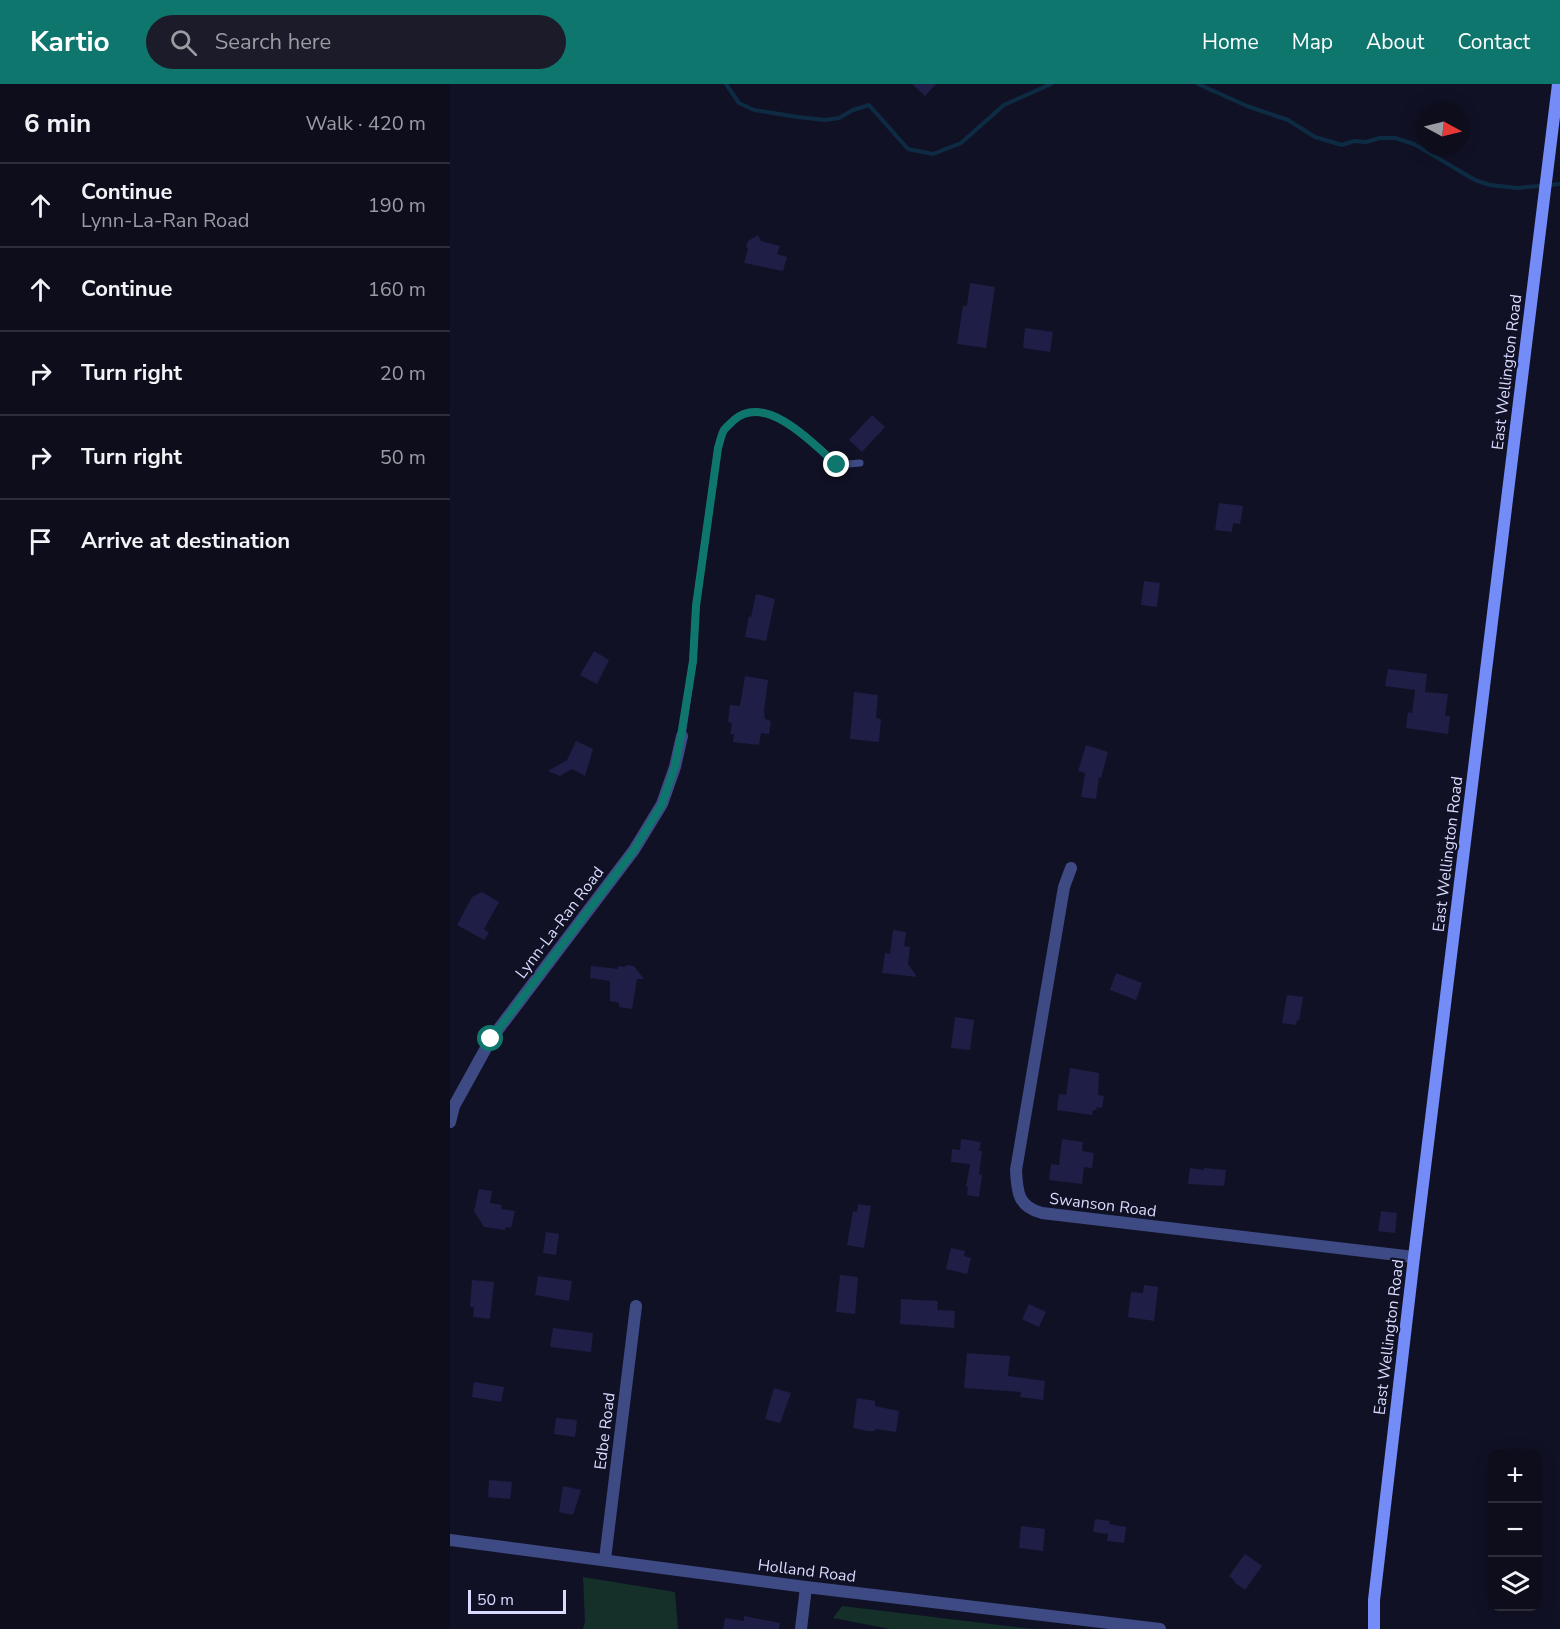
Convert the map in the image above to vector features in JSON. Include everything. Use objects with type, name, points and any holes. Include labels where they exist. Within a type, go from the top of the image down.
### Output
[{"type":"street","name":"East Wellington Road","points":[[1374,1629],[1374,1600],[1414,1257],[1558,84]]},
{"type":"street","name":"Lynn-La-Ran Road","points":[[450,1122],[454,1106],[491,1039],[634,850],[662,804],[675,766],[681,736]]},
{"type":"street","name":"Swanson Road","points":[[1071,868],[1064,887],[1016,1170],[1017,1189],[1021,1200],[1029,1210],[1414,1257]]},
{"type":"street","name":"Edbe Road","points":[[605,1559],[636,1306]]},
{"type":"street","name":"Holland Road","points":[[450,1540],[806,1587],[1160,1629]]},
{"type":"street","points":[[801,1629],[806,1587]]},
{"type":"lane","points":[[681,736],[693,661],[696,606],[716,457],[725,429],[739,416],[753,412],[766,414],[779,418],[794,427],[837,465],[860,464]]},
{"type":"green space","points":[[583,1577],[675,1592],[678,1629],[583,1629],[585,1621]]},
{"type":"green space","points":[[842,1606],[1033,1629],[890,1629],[833,1618]]},
{"type":"building","points":[[912,84],[936,84],[925,96]]},
{"type":"building","points":[[758,235],[761,241],[780,246],[777,254],[787,257],[783,271],[744,263],[748,241]]},
{"type":"building","points":[[970,283],[995,287],[986,348],[957,344],[963,306],[967,306]]},
{"type":"building","points":[[1025,328],[1053,332],[1050,352],[1023,348]]},
{"type":"building","points":[[872,415],[885,427],[862,452],[849,440]]},
{"type":"building","points":[[1219,503],[1243,506],[1240,524],[1233,523],[1232,532],[1215,530]]},
{"type":"building","points":[[1144,581],[1160,583],[1157,607],[1141,605]]},
{"type":"building","points":[[756,594],[775,599],[766,641],[745,637]]},
{"type":"building","points":[[594,651],[609,660],[597,684],[580,675]]},
{"type":"building","points":[[1388,669],[1427,674],[1425,692],[1448,694],[1445,716],[1450,716],[1448,734],[1406,728],[1408,712],[1412,713],[1415,690],[1385,686]]},
{"type":"building","points":[[745,676],[768,680],[764,711],[765,719],[771,721],[769,734],[761,733],[759,745],[733,742],[734,734],[730,734],[732,723],[728,722],[730,705],[740,706]]},
{"type":"building","points":[[854,692],[878,695],[876,718],[881,719],[879,742],[850,739]]},
{"type":"building","points":[[576,741],[593,749],[585,776],[572,769],[560,776],[548,771],[567,760]]},
{"type":"building","points":[[1086,745],[1108,752],[1101,778],[1099,777],[1096,799],[1081,797],[1085,773],[1078,771]]},
{"type":"building","points":[[482,892],[499,902],[484,929],[489,933],[484,940],[457,925],[472,897]]},
{"type":"building","points":[[893,930],[906,932],[904,946],[910,947],[908,964],[917,977],[882,973],[885,953],[890,954]]},
{"type":"building","points":[[591,966],[618,969],[618,966],[634,966],[644,979],[637,979],[632,1009],[619,1007],[619,1003],[610,1001],[610,981],[590,978]]},
{"type":"building","points":[[1116,973],[1142,983],[1136,1000],[1110,990]]},
{"type":"building","points":[[1287,995],[1303,997],[1299,1021],[1297,1020],[1296,1025],[1282,1023]]},
{"type":"building","points":[[955,1017],[974,1020],[970,1050],[951,1048]]},
{"type":"building","points":[[1070,1068],[1099,1073],[1098,1095],[1104,1096],[1102,1108],[1097,1107],[1093,1110],[1092,1115],[1057,1110],[1059,1094],[1066,1095]]},
{"type":"building","points":[[961,1139],[981,1142],[979,1174],[982,1175],[979,1197],[967,1195],[970,1164],[951,1162],[952,1149],[960,1150]]},
{"type":"building","points":[[1062,1139],[1083,1142],[1082,1151],[1094,1153],[1092,1168],[1084,1167],[1082,1184],[1049,1180],[1051,1164],[1059,1165]]},
{"type":"building","points":[[1190,1168],[1226,1170],[1224,1186],[1188,1184]]},
{"type":"building","points":[[479,1189],[492,1191],[490,1203],[502,1205],[501,1209],[515,1211],[511,1228],[506,1227],[505,1230],[484,1227],[474,1211]]},
{"type":"building","points":[[858,1204],[871,1206],[864,1248],[847,1245],[853,1211],[857,1212]]},
{"type":"building","points":[[1381,1211],[1397,1213],[1395,1233],[1378,1231]]},
{"type":"building","points":[[546,1232],[559,1234],[556,1255],[543,1253]]},
{"type":"building","points":[[951,1248],[965,1251],[964,1256],[971,1258],[967,1274],[946,1269]]},
{"type":"building","points":[[840,1275],[858,1277],[855,1314],[836,1312]]},
{"type":"building","points":[[538,1276],[572,1281],[569,1301],[535,1295]]},
{"type":"building","points":[[472,1280],[494,1282],[490,1319],[473,1317],[474,1307],[470,1307]]},
{"type":"building","points":[[1144,1285],[1158,1287],[1154,1321],[1128,1317],[1131,1292],[1143,1293]]},
{"type":"building","points":[[901,1299],[938,1301],[937,1310],[955,1311],[954,1328],[900,1324]]},
{"type":"building","points":[[1029,1304],[1046,1312],[1039,1327],[1022,1319]]},
{"type":"building","points":[[553,1328],[593,1333],[591,1352],[550,1347]]},
{"type":"building","points":[[967,1353],[1010,1356],[1008,1376],[1045,1381],[1043,1400],[1020,1397],[1021,1392],[964,1388]]},
{"type":"building","points":[[474,1382],[504,1387],[501,1402],[472,1397]]},
{"type":"building","points":[[774,1388],[791,1393],[780,1423],[765,1419]]},
{"type":"building","points":[[857,1398],[875,1401],[875,1406],[899,1411],[896,1432],[853,1428]]},
{"type":"building","points":[[556,1418],[577,1420],[575,1437],[554,1434]]},
{"type":"building","points":[[489,1480],[512,1482],[510,1499],[488,1497]]},
{"type":"building","points":[[563,1486],[581,1490],[573,1515],[559,1512]]},
{"type":"building","points":[[1095,1519],[1110,1521],[1109,1524],[1126,1527],[1124,1543],[1107,1541],[1108,1534],[1093,1532]]},
{"type":"building","points":[[1021,1526],[1045,1529],[1043,1551],[1019,1548]]},
{"type":"building","points":[[1245,1554],[1262,1566],[1245,1590],[1229,1576]]},
{"type":"building","points":[[744,1616],[780,1623],[779,1629],[723,1629],[725,1618],[744,1621]]},
{"type":"waterway","points":[[726,84],[739,103],[754,110],[798,117],[825,120],[839,118],[869,105],[908,149],[933,154],[961,143],[1004,105],[1051,84]]},
{"type":"waterway","points":[[1198,84],[1247,106],[1288,120],[1315,137],[1342,145],[1354,141],[1366,142],[1380,138],[1395,138],[1414,144],[1475,180],[1490,185],[1517,188],[1560,184]]},
{"type":"route","points":[[491,1039],[634,850],[662,804],[675,766],[681,736],[693,661],[696,606],[718,448],[725,429],[739,416],[753,412],[779,418],[794,427],[837,465]]}]
